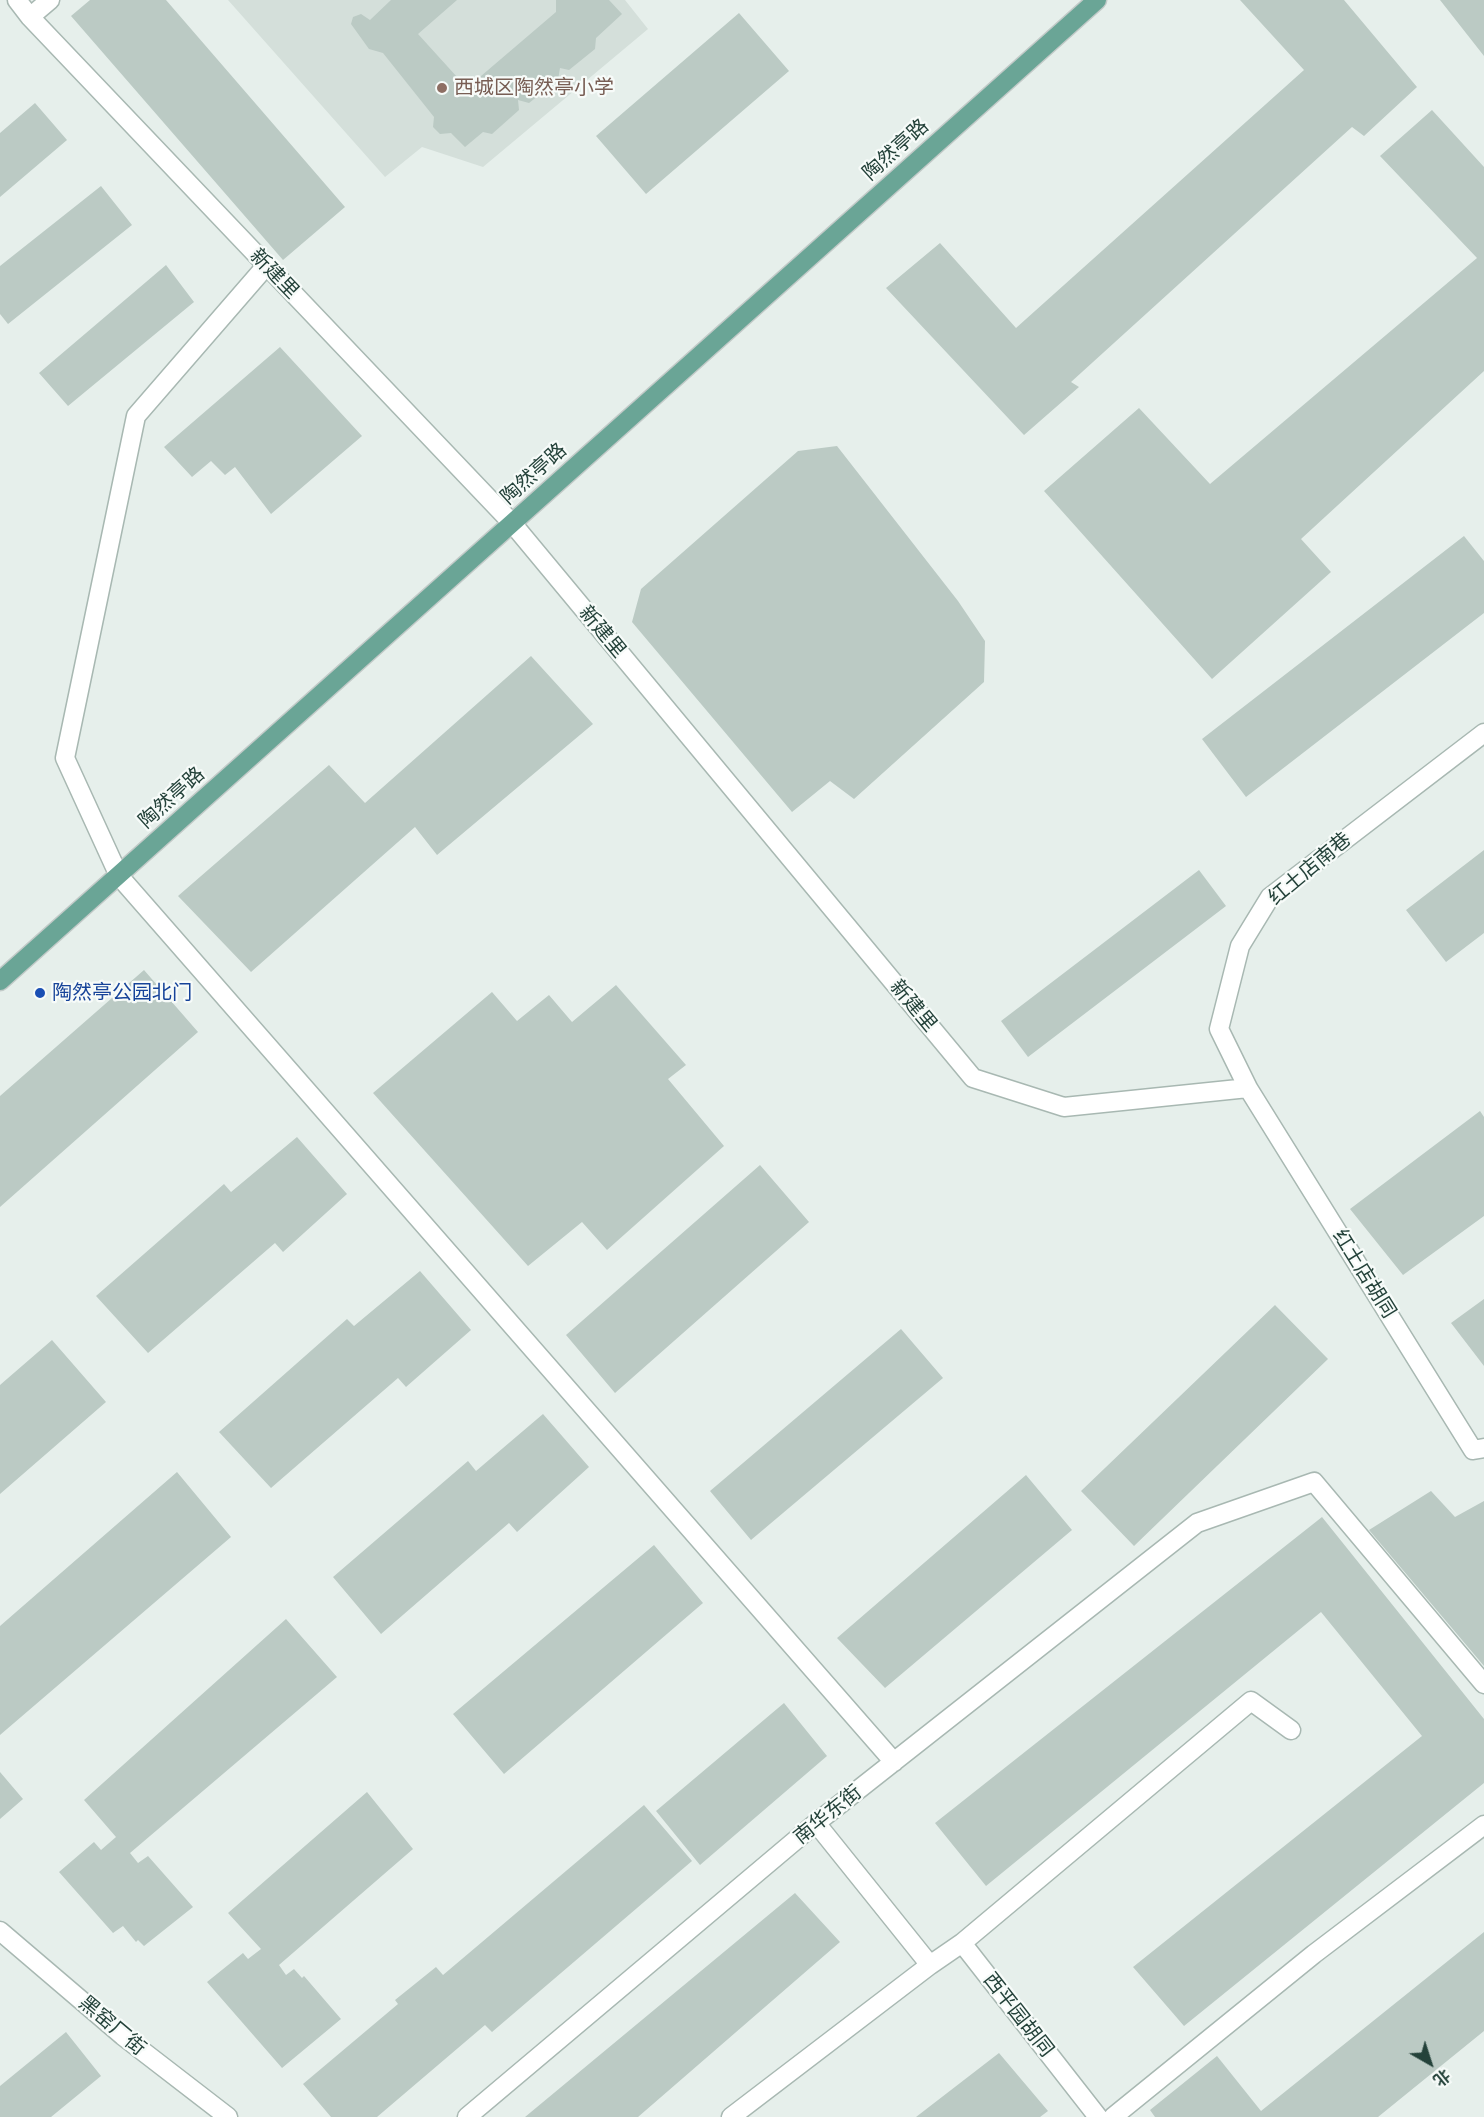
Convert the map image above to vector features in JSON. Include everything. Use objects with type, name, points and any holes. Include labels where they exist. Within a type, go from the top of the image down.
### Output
[{"type":"main road","name":"陶然亭路","points":[[0,981],[1097,0]]},
{"type":"street","name":"新建里","points":[[17,0],[30,17],[512,524],[972,1078],[1064,1107],[1248,1088]]},
{"type":"street","points":[[30,17],[50,0]]},
{"type":"street","points":[[266,266],[136,416],[65,758],[118,876],[894,1762]]},
{"type":"street","name":"红土店南巷","points":[[1248,1088],[1219,1029],[1240,946],[1270,897],[1484,733]]},
{"type":"street","name":"红土店胡同","points":[[1248,1088],[1473,1450],[1484,1448]]},
{"type":"street","name":"南华东街","points":[[467,2117],[816,1823],[1197,1523],[1314,1482],[1484,1684]]},
{"type":"street","points":[[731,2117],[962,1943],[1251,1701],[1292,1730]]},
{"type":"street","points":[[816,1823],[930,1965]]},
{"type":"street","points":[[1113,2117],[1314,1954],[1484,1825]]},
{"type":"street","name":"黑窑厂街","points":[[0,1931],[123,2036],[228,2117]]},
{"type":"street","name":"西平园胡同","points":[[962,1943],[1098,2117]]},
{"type":"shaded area","name":"西城区陶然亭小学","points":[[228,0],[625,0],[648,29],[483,167],[422,147],[385,177]]},
{"type":"building","points":[[90,0],[166,0],[345,207],[283,260],[71,16]]},
{"type":"building","points":[[391,0],[457,0],[418,34],[467,88],[556,12],[556,0],[609,0],[622,14],[596,38],[595,49],[569,70],[560,68],[558,80],[529,103],[518,100],[519,110],[492,134],[483,132],[465,147],[451,133],[440,134],[433,127],[434,117],[383,53],[369,49],[351,24],[353,17],[361,14],[370,20]]},
{"type":"building","points":[[1240,0],[1344,0],[1417,87],[1364,136],[1352,127],[1071,382],[1079,387],[1024,435],[886,288],[940,243],[1016,328],[1304,70]]},
{"type":"building","points":[[1440,0],[1484,0],[1484,56]]},
{"type":"building","points":[[739,13],[789,71],[646,194],[596,136]]},
{"type":"building","points":[[35,103],[67,140],[0,197],[0,133]]},
{"type":"building","points":[[1432,110],[1484,167],[1484,371],[1301,539],[1331,572],[1212,679],[1044,491],[1139,408],[1210,484],[1477,258],[1380,156]]},
{"type":"building","points":[[101,186],[132,225],[8,324],[0,314],[0,266]]},
{"type":"building","points":[[166,265],[194,302],[68,406],[39,373]]},
{"type":"building","points":[[280,347],[362,436],[271,514],[235,467],[225,475],[211,461],[192,477],[164,447]]},
{"type":"building","points":[[837,446],[958,601],[985,641],[984,682],[854,799],[830,781],[792,812],[632,622],[641,589],[798,451]]},
{"type":"building","points":[[1464,536],[1484,561],[1484,613],[1246,797],[1202,739]]},
{"type":"building","points":[[531,656],[593,724],[437,855],[415,827],[251,972],[178,896],[329,765],[365,803]]},
{"type":"building","points":[[1484,850],[1484,933],[1446,962],[1406,910]]},
{"type":"building","points":[[1199,870],[1226,906],[1028,1057],[1001,1021]]},
{"type":"building","points":[[144,970],[198,1032],[0,1207],[0,1096]]},
{"type":"building","points":[[616,985],[686,1065],[668,1079],[724,1146],[607,1250],[582,1222],[528,1266],[373,1093],[492,992],[517,1021],[549,995],[572,1022]]},
{"type":"building","points":[[1480,1111],[1484,1117],[1484,1216],[1403,1275],[1350,1209]]},
{"type":"building","points":[[297,1137],[347,1194],[283,1252],[275,1243],[148,1353],[96,1296],[224,1184],[231,1192]]},
{"type":"building","points":[[760,1165],[809,1222],[615,1393],[566,1335]]},
{"type":"building","points":[[420,1271],[471,1330],[406,1387],[398,1378],[271,1488],[219,1432],[347,1319],[354,1326]]},
{"type":"building","points":[[1484,1299],[1484,1366],[1451,1323]]},
{"type":"building","points":[[1275,1305],[1328,1359],[1134,1546],[1081,1491]]},
{"type":"building","points":[[901,1329],[943,1378],[751,1540],[710,1491]]},
{"type":"building","points":[[52,1340],[106,1402],[0,1494],[0,1385]]},
{"type":"building","points":[[543,1414],[589,1467],[517,1532],[509,1523],[381,1634],[333,1577],[468,1461],[476,1471]]},
{"type":"building","points":[[177,1472],[231,1537],[0,1735],[0,1626]]},
{"type":"building","points":[[1026,1475],[1072,1530],[885,1688],[837,1638]]},
{"type":"building","points":[[1431,1491],[1455,1517],[1484,1501],[1484,1666],[1369,1530]]},
{"type":"building","points":[[1322,1517],[1484,1719],[1484,1783],[1184,2026],[1133,1967],[1422,1736],[1321,1612],[986,1886],[935,1823]]},
{"type":"building","points":[[654,1545],[703,1603],[504,1774],[453,1714]]},
{"type":"building","points":[[286,1619],[337,1677],[130,1853],[138,1863],[148,1856],[193,1907],[144,1946],[138,1940],[136,1942],[123,1926],[113,1933],[59,1872],[94,1842],[101,1850],[116,1837],[84,1800]]},
{"type":"building","points":[[784,1703],[827,1756],[700,1865],[656,1811]]},
{"type":"building","points":[[0,1772],[23,1799],[0,1819]]},
{"type":"building","points":[[367,1792],[413,1849],[279,1965],[286,1975],[294,1969],[302,1978],[304,1976],[341,2019],[282,2068],[207,1982],[243,1953],[248,1959],[261,1949],[228,1913]]},
{"type":"building","points":[[644,1805],[692,1861],[492,2032],[485,2025],[377,2117],[331,2117],[303,2084],[398,2004],[395,2000],[436,1967],[443,1975]]},
{"type":"building","points":[[795,1893],[840,1942],[638,2117],[525,2117]]},
{"type":"building","points":[[1484,1932],[1484,2031],[1378,2117],[1155,2117],[1150,2110],[1217,2056],[1261,2111]]},
{"type":"building","points":[[66,2032],[101,2076],[51,2117],[0,2117],[0,2086]]},
{"type":"building","points":[[999,2053],[1048,2111],[1040,2117],[916,2117]]},
{"type":"place","name":"西城区陶然亭小学","points":[[442,88]]},
{"type":"place","name":"陶然亭公园北门","points":[[40,993]]}]
